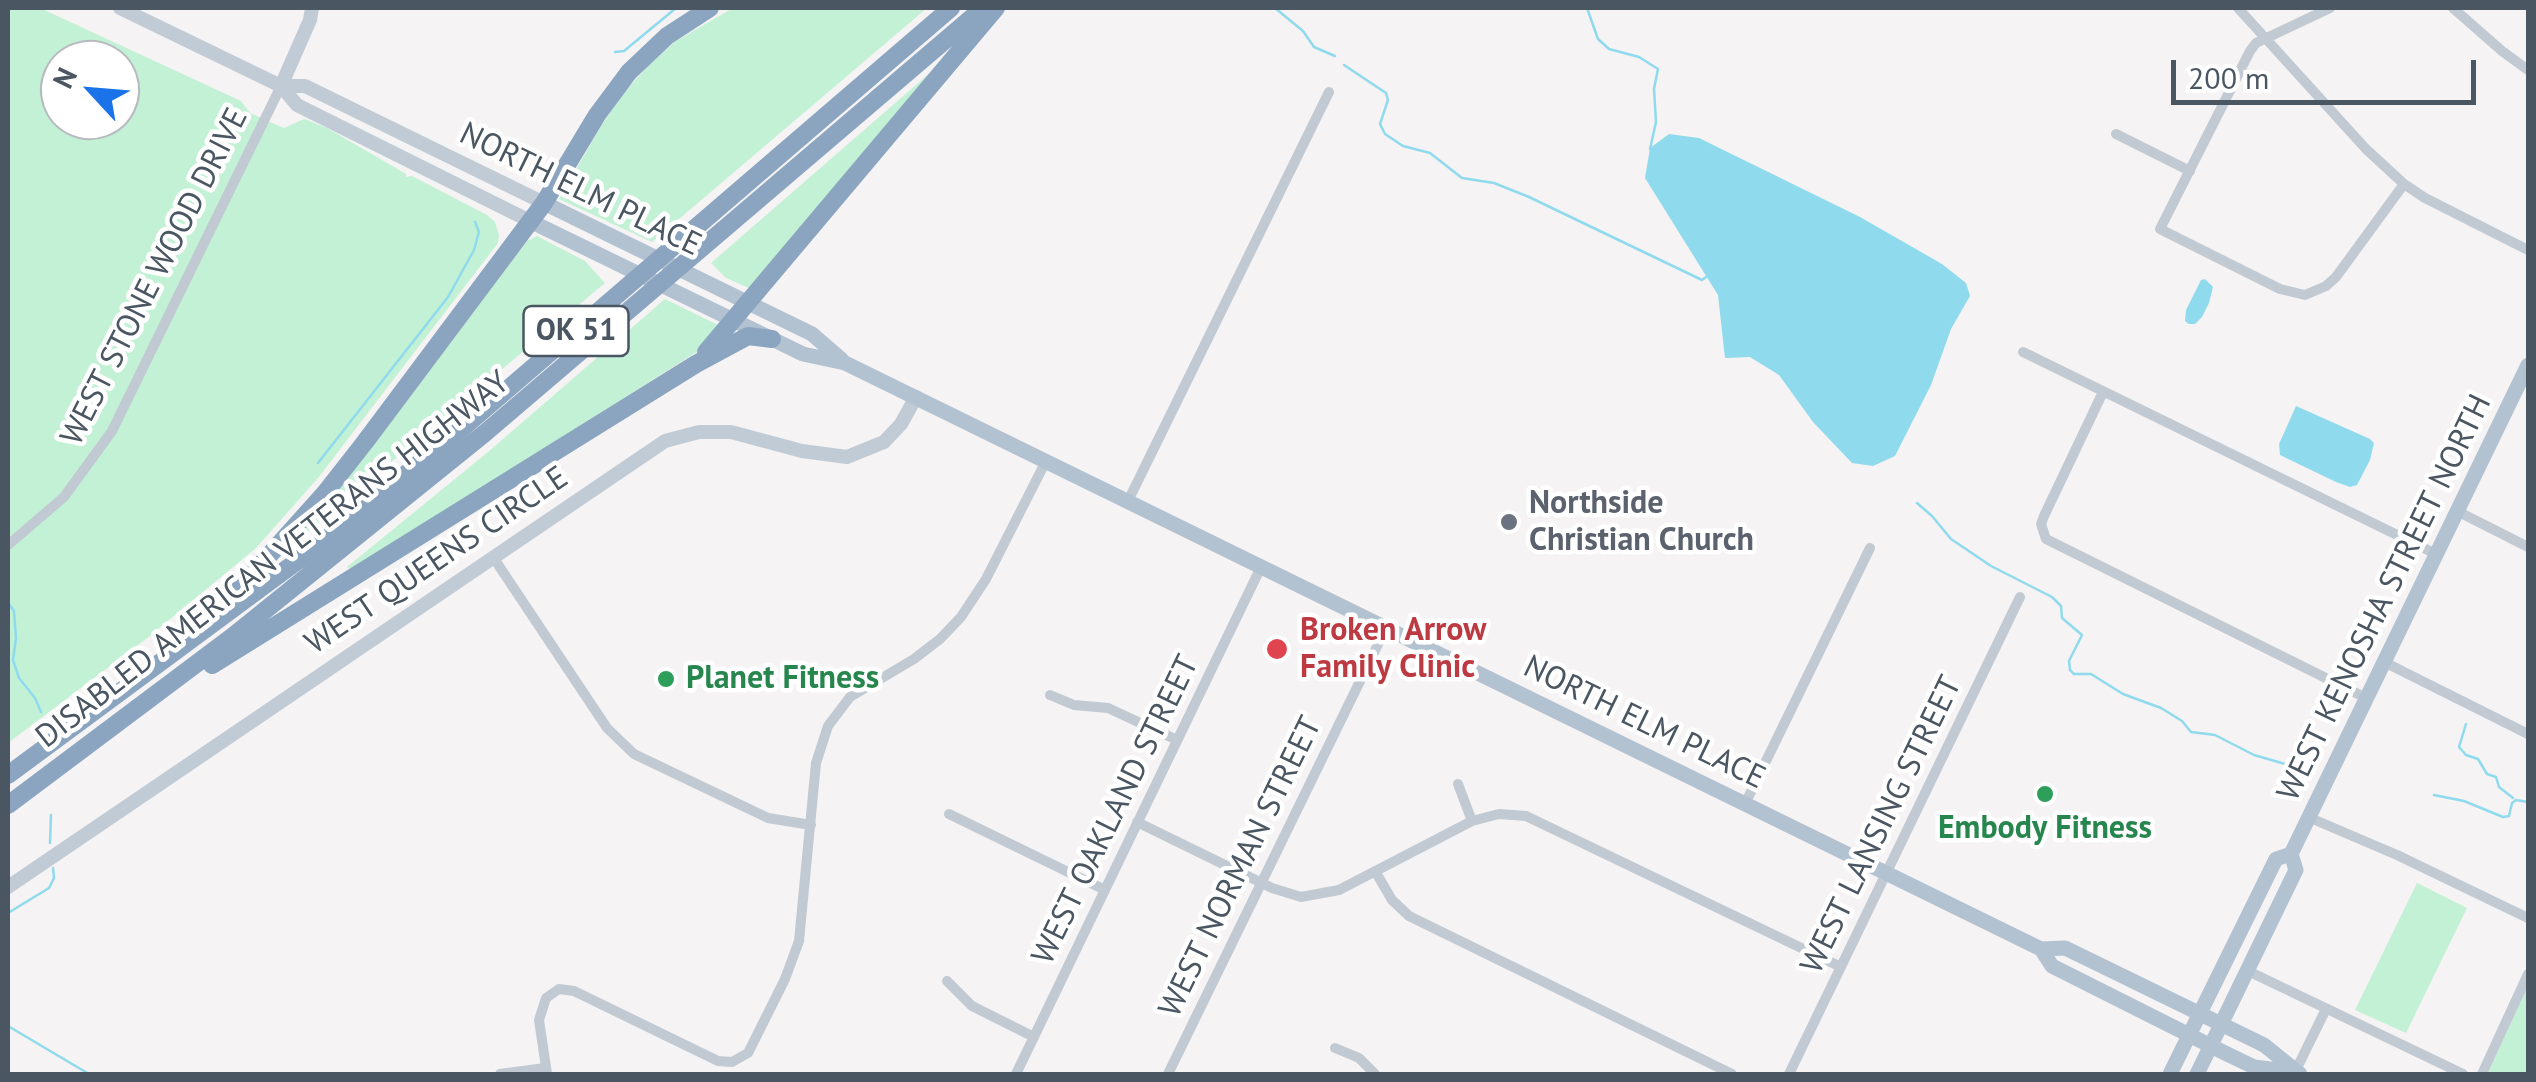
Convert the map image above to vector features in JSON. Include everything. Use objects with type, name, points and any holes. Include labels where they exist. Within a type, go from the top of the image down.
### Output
[{"type":"highway","points":[[191,642],[325,493],[544,203],[597,115],[629,72],[667,36],[710,8]]},
{"type":"highway","name":"DISABLED AMERICAN VETERANS HIGHWAY","points":[[8,775],[323,542],[466,425],[952,8]]},
{"type":"highway","name":"DISABLED AMERICAN VETERANS HIGHWAY","points":[[8,805],[246,626],[485,433],[983,8]]},
{"type":"highway","points":[[696,364],[729,318],[996,8]]},
{"type":"highway","points":[[130,714],[353,580],[696,364],[748,336],[772,338]]},
{"type":"main road","name":"NORTH ELM PLACE","points":[[544,203],[812,334],[845,363]]},
{"type":"main road","name":"NORTH ELM PLACE","points":[[530,221],[803,354],[845,363],[916,397],[2041,949],[2065,948],[2200,1013],[2264,1045],[2297,1073]]},
{"type":"main road","name":"WEST KENOSHA STREET NORTH","points":[[2170,1074],[2276,859],[2290,854],[2528,365]]},
{"type":"main road","name":"WEST KENOSHA STREET NORTH","points":[[2197,1074],[2296,870],[2290,854]]},
{"type":"main road","name":"NORTH ELM PLACE","points":[[2041,949],[2052,966],[2189,1036],[2254,1067],[2297,1073]]},
{"type":"street","name":"NORTH ELM PLACE","points":[[120,8],[281,86],[297,105],[530,221]]},
{"type":"street","name":"WEST STONE WOOD DRIVE","points":[[8,545],[64,497],[112,431],[281,86],[312,8]]},
{"type":"street","points":[[2238,8],[2356,138],[2404,184],[2528,250]]},
{"type":"street","points":[[2330,8],[2250,51],[2160,230],[2286,292],[2304,294],[2326,286],[2404,184]]},
{"type":"street","points":[[2453,8],[2528,70]]},
{"type":"street","name":"NORTH ELM PLACE","points":[[281,86],[305,86],[544,203]]},
{"type":"street","points":[[1128,501],[1330,92]]},
{"type":"street","points":[[2116,134],[2190,172]]},
{"type":"street","points":[[2024,352],[2436,554]]},
{"type":"street","points":[[2103,392],[2044,516],[2041,524],[2046,539],[2366,698]]},
{"type":"street","name":"WEST QUEENS CIRCLE","points":[[8,888],[648,452],[674,438],[699,432],[731,432],[802,451],[846,457],[884,442],[901,424],[916,397]]},
{"type":"street","points":[[500,1074],[546,1071],[539,1020],[550,993],[559,988],[574,991],[728,1063],[740,1059],[752,1047],[796,950],[803,915],[818,750],[834,714],[863,686],[929,648],[961,617],[994,566],[1046,461]]},
{"type":"street","points":[[2457,511],[2528,547]]},
{"type":"street","points":[[1745,804],[1870,548]]},
{"type":"street","points":[[492,557],[608,728],[634,754],[768,818],[810,825]]},
{"type":"street","name":"WEST OAKLAND STREET","points":[[1016,1074],[1262,566]]},
{"type":"street","name":"WEST LANSING STREET","points":[[1789,1074],[2020,597]]},
{"type":"street","name":"WEST NORMAN STREET","points":[[1168,1074],[1386,628]]},
{"type":"street","points":[[2384,662],[2528,734]]},
{"type":"street","points":[[1050,695],[1074,705],[1108,708],[1177,740]]},
{"type":"street","points":[[1458,784],[1472,821]]},
{"type":"street","points":[[949,814],[1105,890]]},
{"type":"street","points":[[1137,822],[1290,895],[1313,897],[1331,893],[1472,821],[1507,814],[1542,821],[1840,967]]},
{"type":"street","points":[[2308,817],[2528,918]]},
{"type":"street","points":[[1375,871],[1396,905],[1409,916],[1732,1074]]},
{"type":"street","points":[[2248,971],[2463,1074]]},
{"type":"street","points":[[2482,1074],[2528,974]]},
{"type":"street","points":[[947,981],[965,1002],[1034,1037]]},
{"type":"street","points":[[2297,1073],[2326,1009]]},
{"type":"street","points":[[1335,1048],[1359,1058],[1375,1074]]},
{"type":"green space","points":[[8,8],[40,8],[109,40],[40,40],[40,140],[140,140],[140,54],[241,101],[250,113],[284,128],[304,119],[327,128],[406,177],[412,176],[487,215],[495,222],[499,235],[498,243],[318,478],[256,548],[146,639],[8,743]]},
{"type":"green space","points":[[733,8],[927,8],[652,242],[559,199],[601,126],[651,63],[676,41]]},
{"type":"green space","points":[[932,71],[751,289],[726,278],[711,263]]},
{"type":"green space","points":[[537,236],[585,261],[605,283],[298,540],[295,535],[527,241]]},
{"type":"green space","points":[[665,299],[724,328],[695,353],[352,570],[347,567],[488,452]]},
{"type":"green space","points":[[2417,883],[2467,908],[2406,1033],[2355,1010]]},
{"type":"green space","points":[[2528,985],[2528,1074],[2488,1074],[2489,1071]]},
{"type":"water","points":[[1669,134],[1699,138],[1860,217],[1942,264],[1966,283],[1970,296],[1951,329],[1931,385],[1895,456],[1873,466],[1852,463],[1813,422],[1779,375],[1750,357],[1725,358],[1718,295],[1645,178],[1650,148]]},
{"type":"water","points":[[2205,279],[2213,287],[2209,303],[2202,317],[2189,324],[2185,321],[2186,310]]},
{"type":"water","points":[[2296,406],[2374,443],[2357,485],[2336,482],[2280,455],[2279,444]]},
{"type":"waterway","points":[[615,52],[624,51],[676,8]]},
{"type":"waterway","points":[[1275,8],[1303,31],[1314,47],[1335,56]]},
{"type":"waterway","points":[[1587,8],[1598,39],[1609,49],[1639,57],[1658,69],[1654,89],[1656,122],[1650,149]]},
{"type":"waterway","points":[[1344,65],[1386,93],[1388,100],[1380,124],[1385,134],[1403,146],[1430,153],[1462,178],[1494,183],[1529,197],[1702,280],[1706,277]]},
{"type":"waterway","points":[[318,463],[448,297],[474,250],[479,232],[475,222]]},
{"type":"waterway","points":[[1917,503],[1951,539],[1991,566],[2052,597],[2061,606],[2062,618],[2082,635],[2069,661],[2074,674],[2091,674],[2123,694],[2161,708],[2191,732],[2215,735],[2254,755],[2306,770]]},
{"type":"waterway","points":[[8,603],[14,611],[13,660],[19,678],[41,712]]},
{"type":"waterway","points":[[2466,724],[2459,747],[2466,755],[2478,759],[2487,774],[2496,777],[2499,787],[2513,798]]},
{"type":"waterway","points":[[2434,795],[2464,801],[2503,817],[2509,816],[2516,800],[2528,802]]},
{"type":"waterway","points":[[50,843],[51,815]]},
{"type":"waterway","points":[[8,913],[49,888],[53,868]]},
{"type":"waterway","points":[[8,1026],[89,1074]]},
{"type":"place","name":"Northside Christian Church","points":[[1509,522]]},
{"type":"place","name":"Broken Arrow Family Clinic","points":[[1277,649]]},
{"type":"place","name":"Planet Fitness","points":[[666,679]]},
{"type":"place","name":"Embody Fitness","points":[[2045,794]]}]
